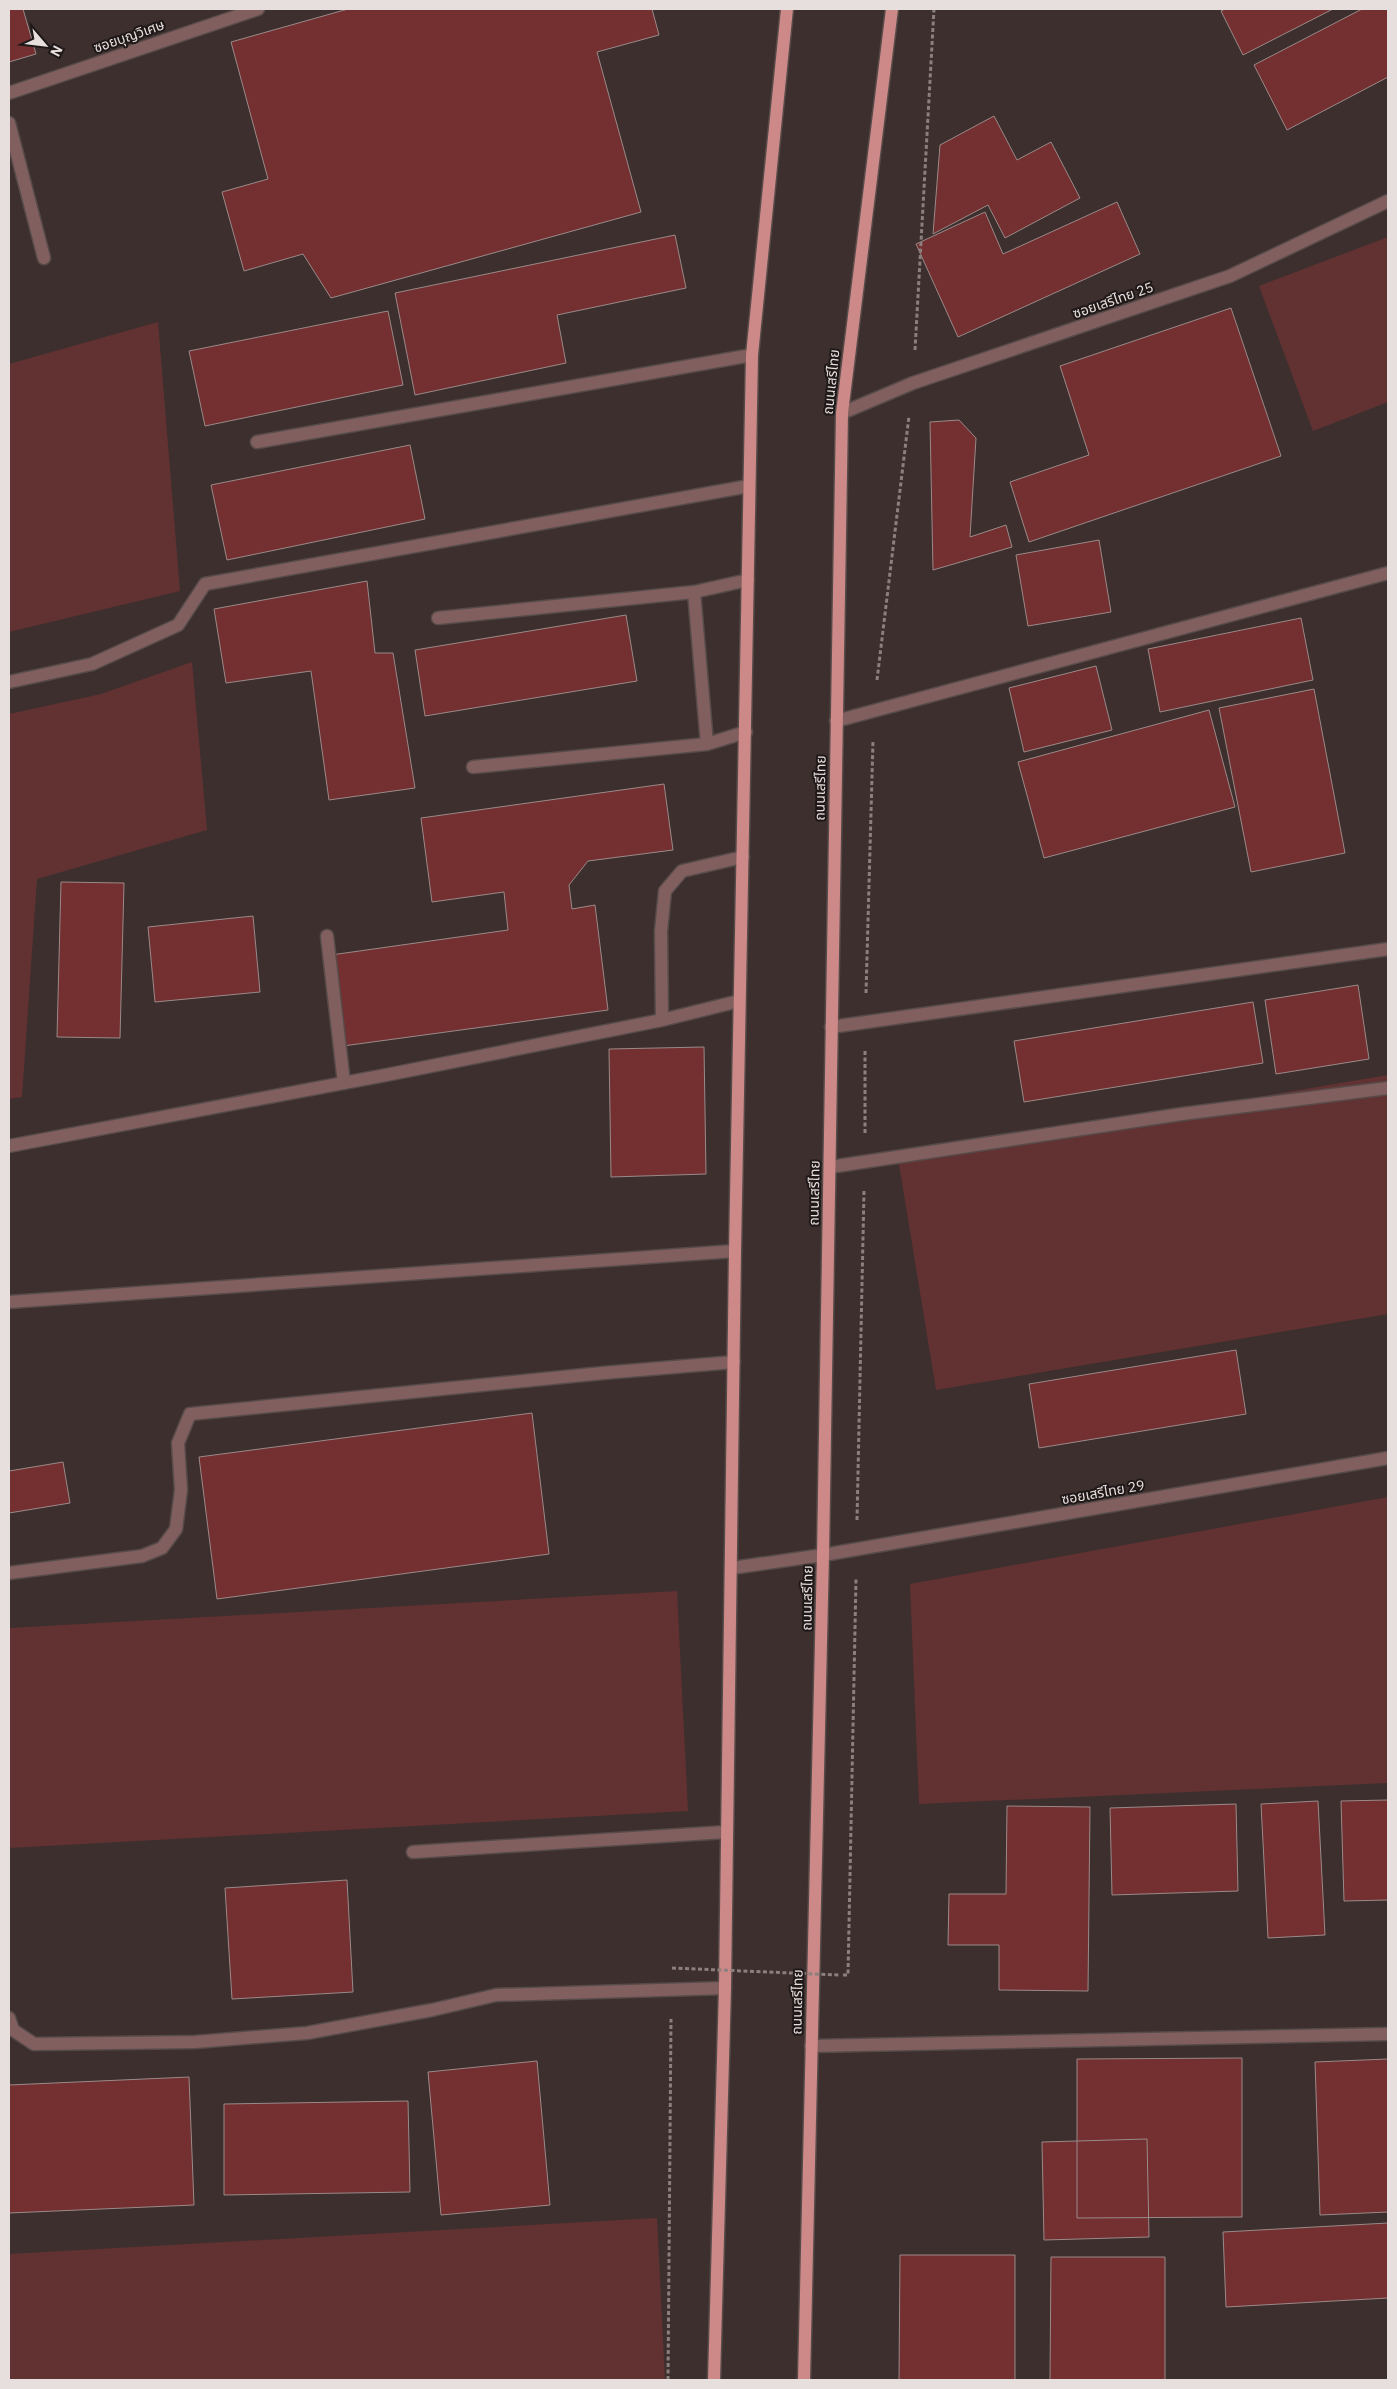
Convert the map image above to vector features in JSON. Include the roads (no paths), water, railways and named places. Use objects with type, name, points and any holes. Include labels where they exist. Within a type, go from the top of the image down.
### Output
[{"type":"main road","points":[[714,2380],[725,1988],[739,1001],[746,732],[752,355],[787,9]]},
{"type":"main road","name":"ถนนเสรีไทย","points":[[804,2380],[823,1555],[842,413],[892,9]]},
{"type":"street","name":"ซอยบุญวิเศษ","points":[[9,93],[258,9]]},
{"type":"street","points":[[9,123],[44,258]]},
{"type":"street","name":"ซอยเสรีไทย 25","points":[[842,413],[913,384],[1230,276],[1388,201]]},
{"type":"street","points":[[257,442],[752,355]]},
{"type":"street","points":[[9,682],[92,664],[178,625],[205,584],[749,486]]},
{"type":"street","points":[[836,721],[1388,573]]},
{"type":"street","points":[[438,618],[694,592],[748,580]]},
{"type":"street","points":[[694,592],[708,744]]},
{"type":"street","points":[[473,767],[708,744],[746,732]]},
{"type":"street","points":[[662,1020],[661,931],[665,891],[682,871],[743,857]]},
{"type":"street","points":[[327,936],[344,1083]]},
{"type":"street","points":[[831,1027],[1388,949]]},
{"type":"street","points":[[9,1146],[344,1083],[662,1020],[739,1001]]},
{"type":"street","points":[[830,1167],[1182,1114],[1388,1088]]},
{"type":"street","points":[[9,1302],[735,1252]]},
{"type":"street","points":[[9,1573],[142,1556],[162,1548],[176,1529],[178,1520],[181,1490],[178,1443],[190,1414],[603,1373],[734,1362]]},
{"type":"street","name":"ซอยเสรีไทย 29","points":[[732,1568],[823,1555],[1388,1458]]},
{"type":"street","points":[[414,1852],[726,1832]]},
{"type":"street","points":[[9,2018],[12,2030],[34,2044],[195,2042],[307,2033],[496,1996],[725,1988]]},
{"type":"street","points":[[811,2046],[1388,2034]]}]
